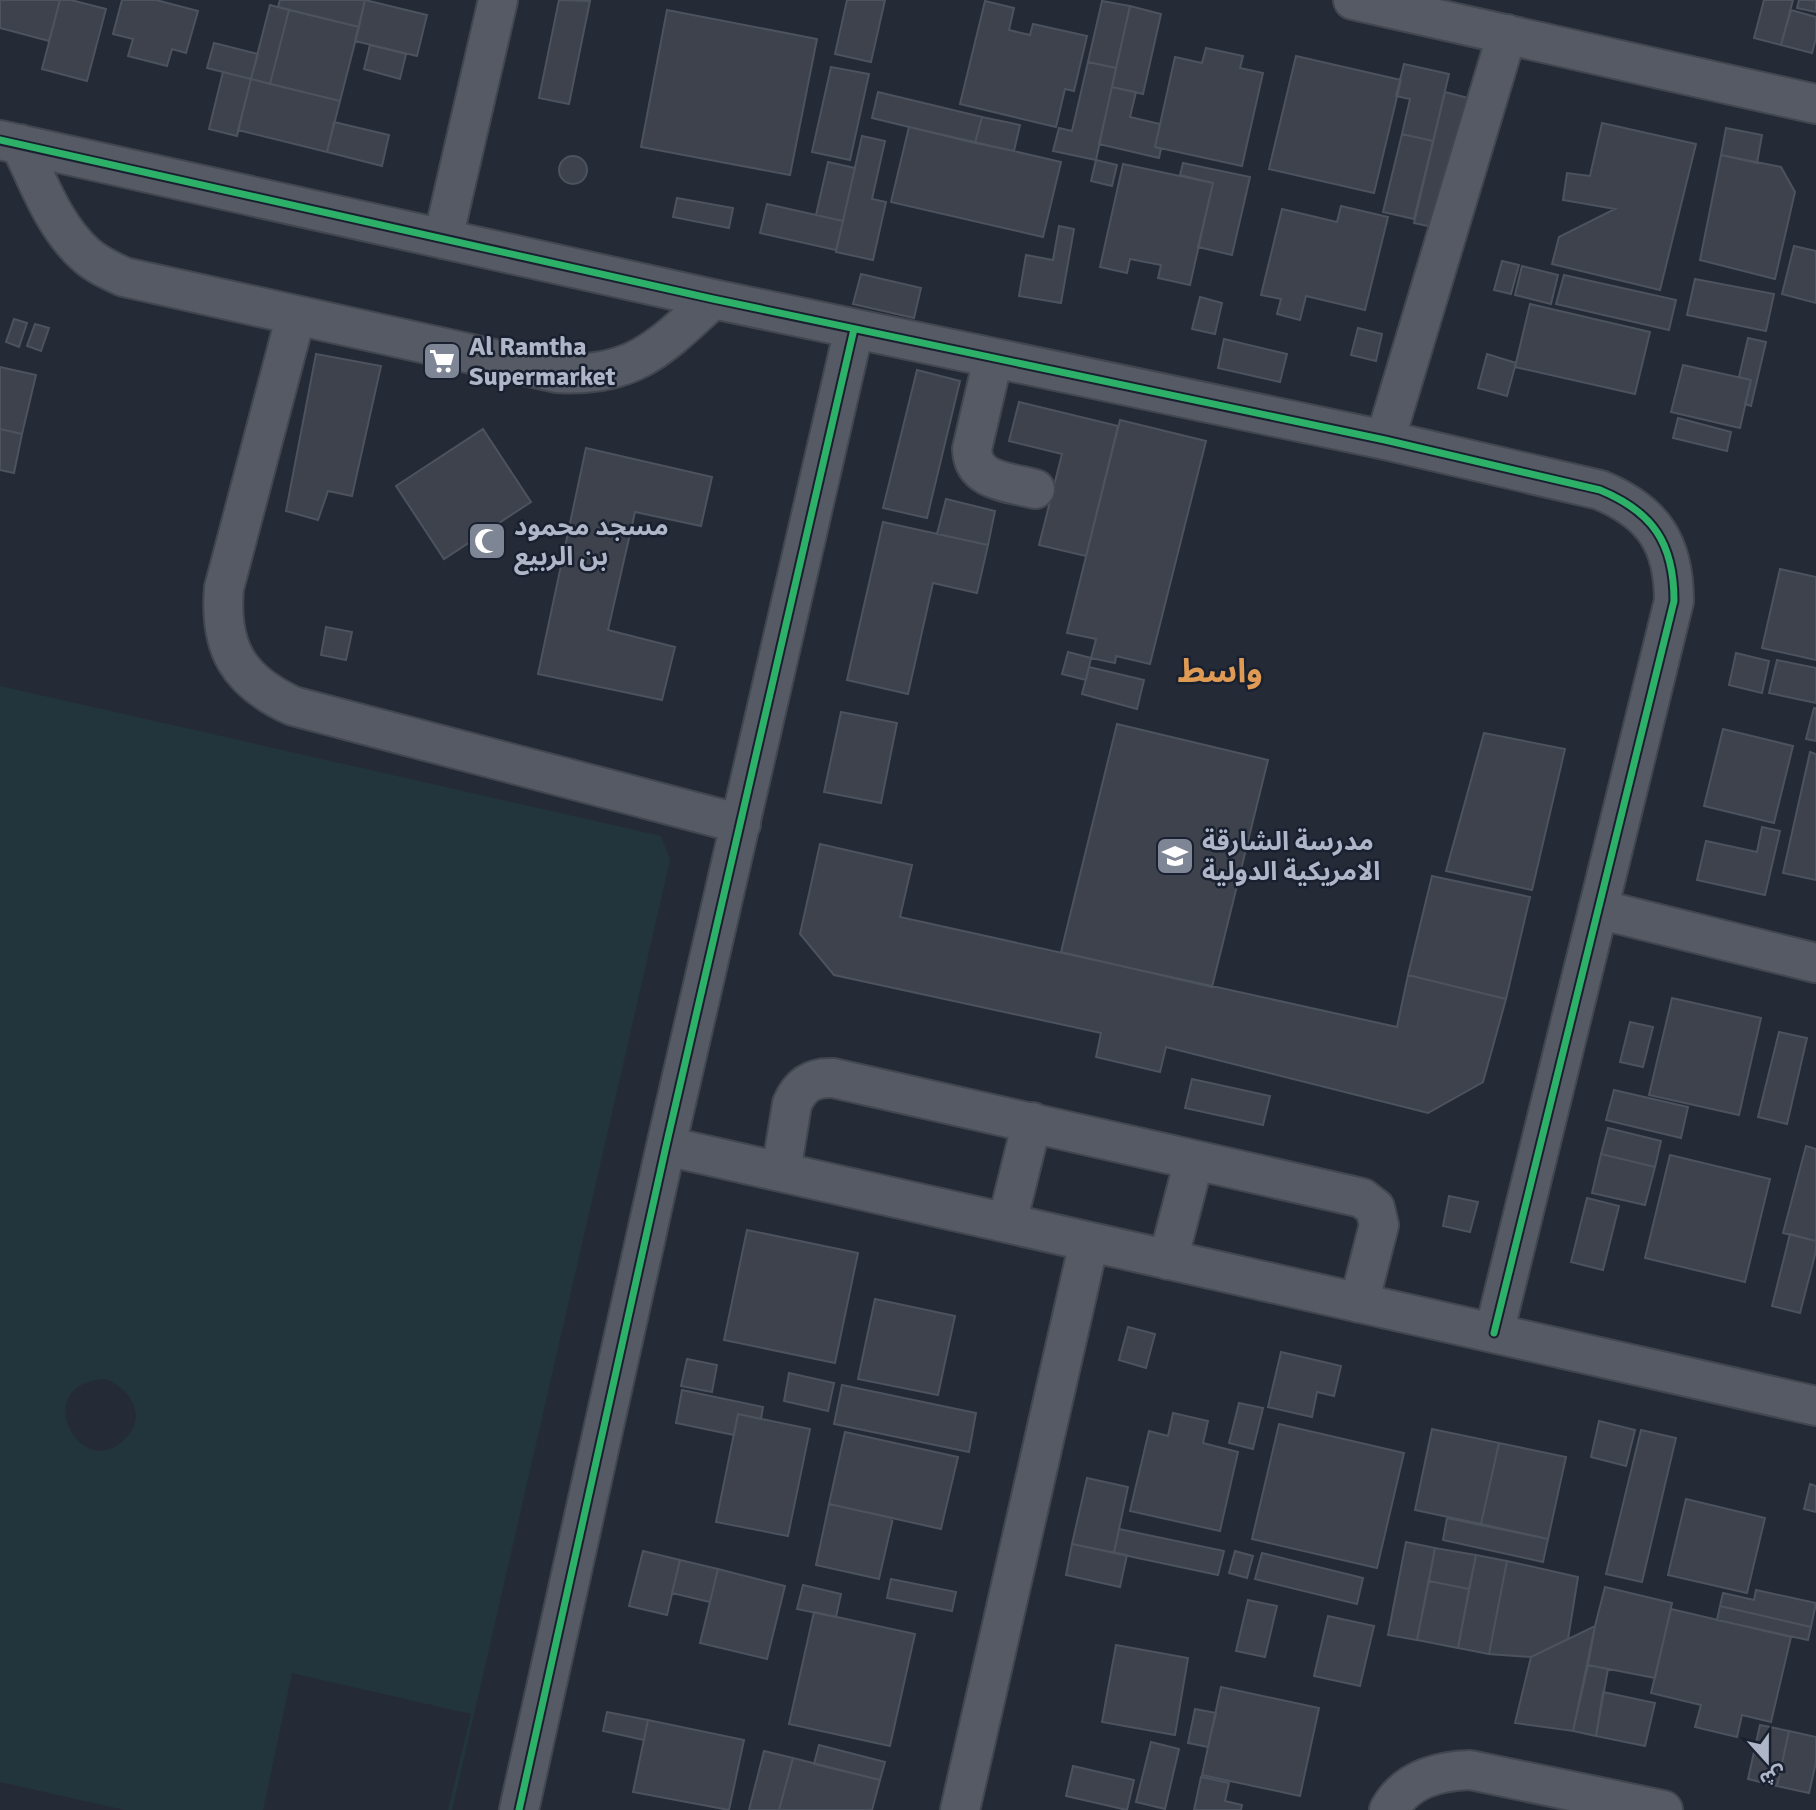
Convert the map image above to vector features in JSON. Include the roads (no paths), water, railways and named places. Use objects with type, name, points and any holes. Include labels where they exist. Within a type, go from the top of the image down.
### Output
[{"type":"street","points":[[443,239],[498,0]]},
{"type":"street","points":[[1353,0],[1816,104]]},
{"type":"street","points":[[1385,440],[1507,34]]},
{"type":"street","points":[[10,142],[713,299],[1385,440],[1600,490],[1623,500],[1643,514],[1658,533],[1669,554],[1674,577],[1674,601],[1494,1334]]},
{"type":"street","points":[[10,142],[60,226],[87,257],[124,277],[557,373],[579,374],[602,372],[645,357],[664,344],[713,299]]},
{"type":"street","points":[[296,315],[224,588],[222,613],[225,638],[235,660],[250,680],[270,695],[293,706],[741,824]]},
{"type":"street","points":[[519,1810],[667,1146],[854,329]]},
{"type":"street","points":[[993,359],[972,458],[975,466],[986,477],[1034,489]]},
{"type":"street","points":[[1598,909],[1816,963]]},
{"type":"street","points":[[781,1172],[792,1104],[803,1086],[823,1077],[833,1077],[1032,1122],[1362,1198],[1369,1202],[1378,1216],[1379,1225],[1359,1303]]},
{"type":"street","points":[[1007,1223],[1032,1122]]},
{"type":"street","points":[[667,1146],[1816,1406]]},
{"type":"street","points":[[1167,1260],[1194,1160]]},
{"type":"street","points":[[960,1810],[1089,1242]]},
{"type":"street","points":[[1389,1810],[1407,1788],[1427,1776],[1470,1770],[1663,1810]]},
{"type":"place","name":"Al Ramtha Supermarket","points":[[442,361]]},
{"type":"place","name":"مسجد محمود بن الربيع","points":[[487,541]]},
{"type":"place","name":"مدرسة الشارقة الامريكية الدولية","points":[[1175,856]]},
{"type":"district","name":"واسط","points":[[1220,670]]}]
